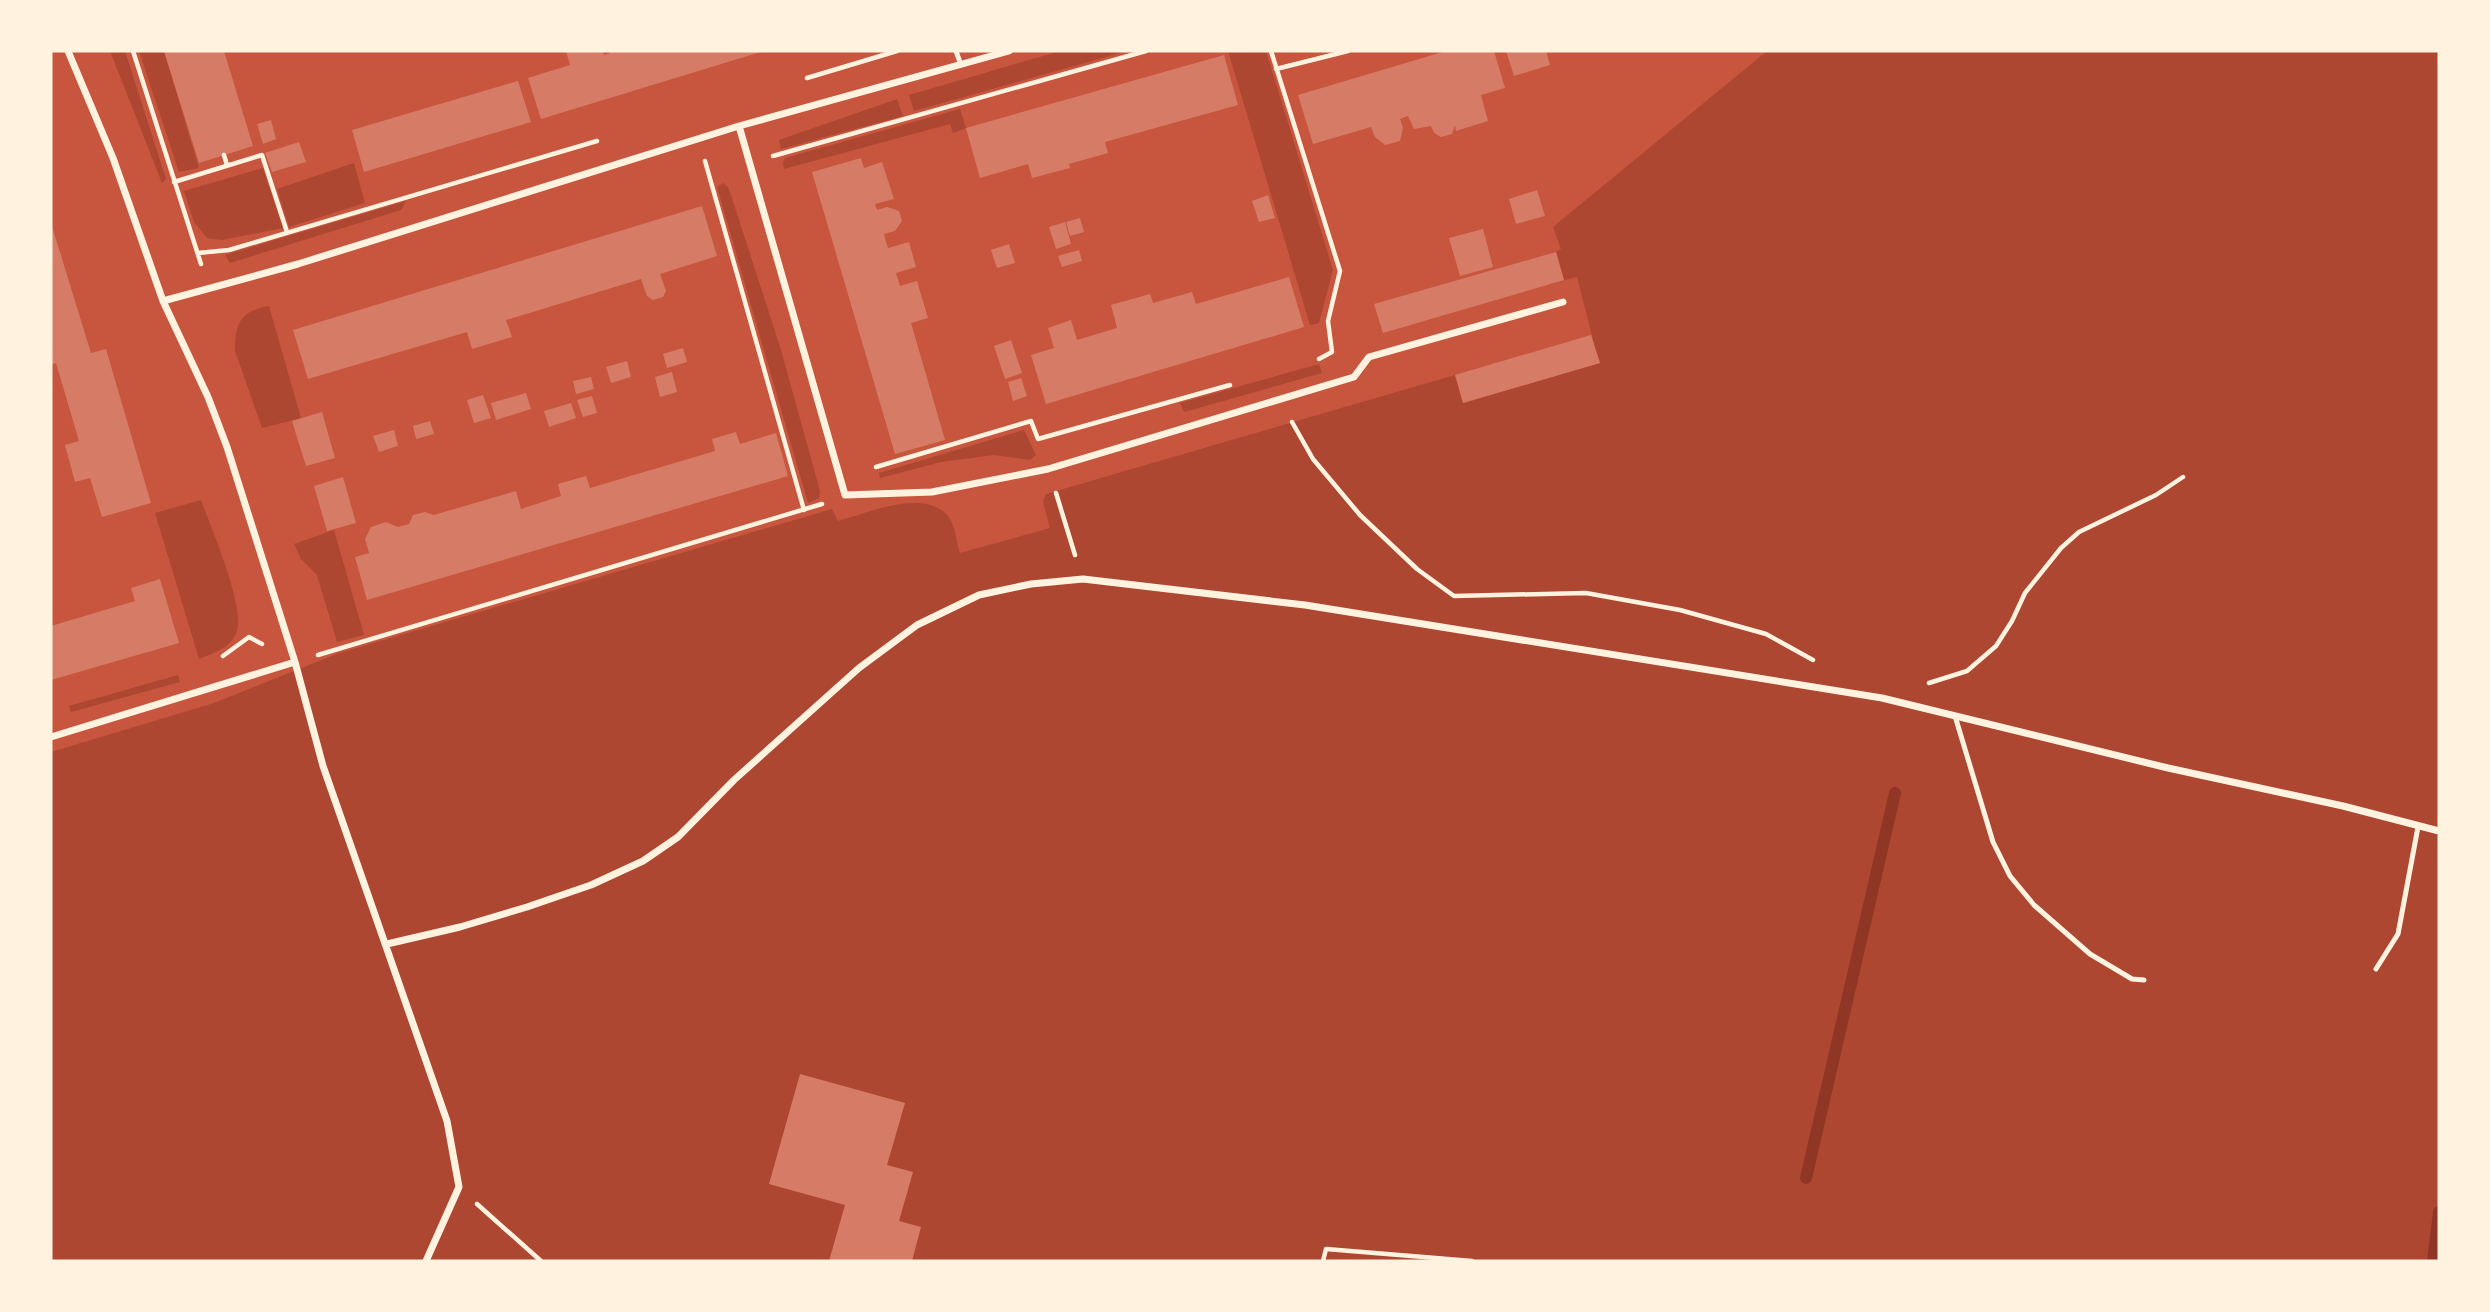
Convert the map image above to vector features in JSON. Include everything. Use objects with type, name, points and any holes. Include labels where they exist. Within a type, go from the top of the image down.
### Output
[{"type":"street","points":[[68,51],[113,158],[163,301],[208,397],[227,447],[295,662],[323,766],[447,1121],[459,1187],[426,1261]]},
{"type":"street","points":[[163,301],[210,290],[739,126],[1009,51]]},
{"type":"street","points":[[739,126],[845,495],[932,492],[1048,469],[1354,377],[1369,357],[1563,302]]},
{"type":"street","points":[[387,944],[460,927],[527,907],[643,861],[678,837],[734,780],[859,668],[917,625],[979,595],[1031,584],[1083,579],[1306,605],[1882,698],[2439,831]]},
{"type":"street","points":[[51,737],[295,662]]},
{"type":"lane","points":[[956,51],[961,65]]},
{"type":"lane","points":[[1955,716],[1993,842],[2010,876],[2034,905],[2090,954],[2132,978],[2144,980]]},
{"type":"lane","points":[[2376,969],[2398,934],[2418,827]]},
{"type":"path","points":[[133,51],[210,290]]},
{"type":"path","points":[[794,82],[897,51]]},
{"type":"path","points":[[706,164],[750,165],[1146,51]]},
{"type":"path","points":[[1271,51],[1340,271],[1328,321],[1332,352],[1318,360]]},
{"type":"path","points":[[1276,69],[1348,51]]},
{"type":"path","points":[[198,253],[229,250],[608,137]]},
{"type":"path","points":[[699,138],[804,510]]},
{"type":"path","points":[[224,155],[227,165]]},
{"type":"path","points":[[174,182],[262,155],[287,232]]},
{"type":"path","points":[[1038,439],[1238,382]]},
{"type":"path","points":[[1279,401],[1313,459],[1360,515],[1417,569],[1454,596],[1586,593],[1680,610],[1766,634],[1820,664]]},
{"type":"path","points":[[295,662],[804,510],[845,495],[865,470],[1031,421],[1083,579]]},
{"type":"path","points":[[1882,698],[1967,671],[1996,646],[2025,593],[2061,548],[2079,531],[2156,495],[2183,477]]},
{"type":"path","points":[[459,1187],[541,1261]]},
{"type":"path","points":[[1323,1261],[1326,1249],[1472,1261]]},
{"type":"shaded area","points":[[110,51],[125,51],[166,179],[162,183]]},
{"type":"shaded area","points":[[139,51],[164,51],[199,168],[179,172]]},
{"type":"shaded area","points":[[1060,51],[1127,51],[914,111],[909,95]]},
{"type":"shaded area","points":[[1228,51],[1266,51],[1333,270],[1319,323],[1310,325]]},
{"type":"shaded area","points":[[1767,51],[2439,51],[2439,1261],[51,1261],[51,752],[214,703],[339,653],[832,509],[838,521],[895,505],[911,503],[938,508],[951,520],[960,553],[1050,528],[1043,502],[1046,494],[1455,375],[1464,403],[1599,363],[1577,277],[1564,280],[1556,252],[1561,249],[1553,227]]},
{"type":"shaded area","points":[[897,99],[903,116],[781,149],[779,140]]},
{"type":"shaded area","points":[[960,109],[966,128],[953,133],[950,124],[784,169],[785,158]]},
{"type":"shaded area","points":[[354,163],[365,203],[289,227],[277,189]]},
{"type":"shaded area","points":[[263,168],[283,228],[222,240],[207,238],[194,222],[184,191]]},
{"type":"shaded area","points":[[723,183],[728,187],[732,198],[781,350],[820,491],[819,498],[808,503],[717,187]]},
{"type":"shaded area","points":[[406,201],[401,210],[230,263],[225,255]]},
{"type":"shaded area","points":[[269,306],[301,418],[262,428],[235,351],[235,342],[238,326],[245,315]]},
{"type":"shaded area","points":[[1319,364],[1322,373],[1184,412],[1180,403]]},
{"type":"shaded area","points":[[1024,430],[1036,455],[1030,460],[994,455],[941,462],[880,478],[879,473]]},
{"type":"shaded area","points":[[201,500],[232,586],[238,620],[237,631],[231,642],[199,659],[155,513]]},
{"type":"shaded area","points":[[334,530],[364,635],[337,642],[317,575],[301,559],[294,544]]},
{"type":"shaded area","points":[[178,675],[180,682],[71,712],[69,706]]},
{"type":"building","points":[[164,51],[224,51],[253,146],[199,163]]},
{"type":"building","points":[[566,51],[603,51],[604,55],[610,53],[609,51],[764,51],[541,119],[528,78],[570,65]]},
{"type":"building","points":[[1446,51],[1494,51],[1505,88],[1481,95],[1488,121],[1456,131],[1455,125],[1452,134],[1441,137],[1434,133],[1431,126],[1414,129],[1408,116],[1400,119],[1403,128],[1400,141],[1385,145],[1375,137],[1371,127],[1313,144],[1298,95]]},
{"type":"building","points":[[1506,51],[1546,51],[1550,65],[1514,76]]},
{"type":"building","points":[[1224,55],[1238,105],[1105,142],[1108,153],[1069,164],[1070,168],[1032,178],[1028,164],[980,178],[966,128]]},
{"type":"building","points":[[518,81],[531,122],[364,172],[352,130]]},
{"type":"building","points":[[271,120],[276,139],[263,144],[257,124]]},
{"type":"building","points":[[299,142],[306,162],[272,172],[265,153]]},
{"type":"building","points":[[861,158],[864,168],[882,162],[894,199],[875,204],[877,210],[887,207],[899,211],[902,221],[895,231],[884,234],[888,248],[909,242],[916,267],[896,273],[900,286],[917,281],[928,318],[911,323],[945,440],[895,454],[812,172]]},
{"type":"building","points":[[1537,190],[1545,216],[1516,224],[1509,199]]},
{"type":"building","points":[[1268,195],[1275,218],[1259,222],[1252,201]]},
{"type":"building","points":[[702,206],[717,256],[660,274],[666,291],[663,297],[653,300],[647,296],[641,279],[506,320],[512,337],[472,349],[467,332],[308,379],[293,330]]},
{"type":"building","points":[[1080,218],[1084,232],[1070,236],[1066,222]]},
{"type":"building","points":[[1065,222],[1071,244],[1056,249],[1049,227]]},
{"type":"building","points":[[51,223],[91,353],[106,349],[151,503],[102,517],[90,478],[75,482],[65,445],[79,441],[56,363],[51,365]]},
{"type":"building","points":[[1483,229],[1493,267],[1460,276],[1449,238]]},
{"type":"building","points":[[1009,244],[1015,263],[997,268],[991,250]]},
{"type":"building","points":[[1079,250],[1082,261],[1062,267],[1058,256]]},
{"type":"building","points":[[1556,252],[1564,280],[1383,333],[1374,304]]},
{"type":"building","points":[[1289,277],[1304,327],[1046,404],[1031,355],[1054,348],[1048,328],[1071,320],[1077,340],[1117,328],[1111,305],[1150,294],[1153,303],[1192,292],[1196,304]]},
{"type":"building","points":[[1591,335],[1600,363],[1463,403],[1455,375]]},
{"type":"building","points":[[1011,340],[1022,373],[1005,379],[994,346]]},
{"type":"building","points":[[683,348],[687,362],[667,368],[663,354]]},
{"type":"building","points":[[627,361],[631,377],[611,383],[606,367]]},
{"type":"building","points":[[672,372],[677,392],[660,397],[655,377]]},
{"type":"building","points":[[591,377],[594,389],[576,394],[573,381]]},
{"type":"building","points":[[1021,378],[1027,396],[1013,401],[1008,382]]},
{"type":"building","points":[[526,393],[531,409],[496,420],[491,403]]},
{"type":"building","points":[[483,395],[491,418],[474,423],[467,400]]},
{"type":"building","points":[[592,396],[597,413],[583,417],[577,400]]},
{"type":"building","points":[[571,403],[576,418],[549,427],[544,411]]},
{"type":"building","points":[[322,412],[335,458],[306,466],[292,421]]},
{"type":"building","points":[[430,421],[434,434],[416,439],[413,426]]},
{"type":"building","points":[[394,430],[398,446],[379,452],[373,436]]},
{"type":"building","points":[[736,432],[740,444],[776,433],[788,476],[367,600],[355,557],[369,553],[365,539],[371,527],[386,522],[398,527],[409,524],[413,515],[425,512],[434,515],[516,491],[521,509],[561,496],[558,484],[586,476],[590,488],[715,451],[712,439]]},
{"type":"building","points":[[343,477],[356,523],[327,531],[314,486]]},
{"type":"building","points":[[160,579],[179,643],[51,680],[51,626],[135,601],[131,588]]},
{"type":"building","points":[[800,1074],[905,1103],[887,1165],[913,1172],[899,1221],[921,1227],[912,1261],[829,1261],[845,1205],[769,1184]]},
{"type":"waterway","points":[[1806,1178],[1895,793]]},
{"type":"waterway","points":[[2433,1261],[2439,1212]]}]
